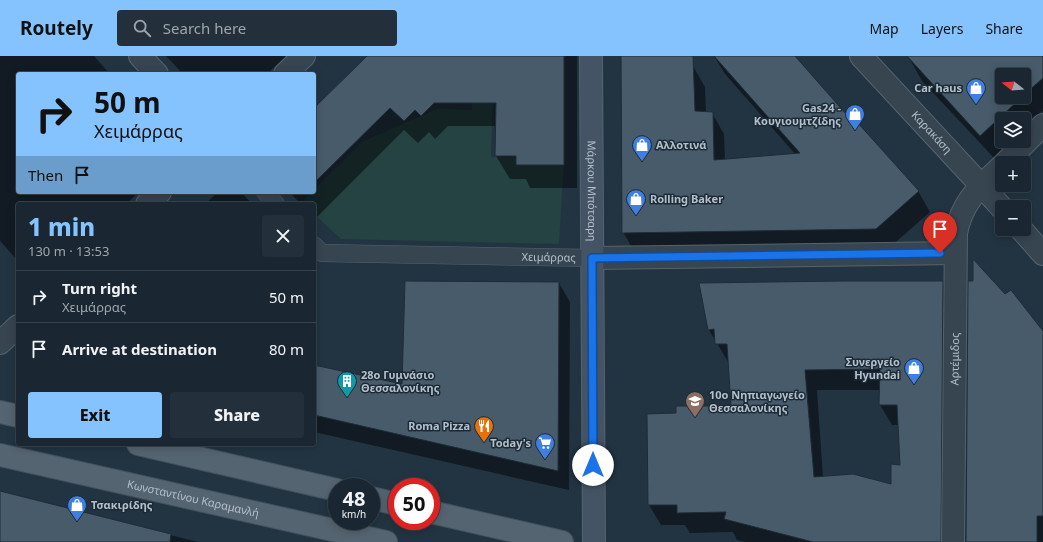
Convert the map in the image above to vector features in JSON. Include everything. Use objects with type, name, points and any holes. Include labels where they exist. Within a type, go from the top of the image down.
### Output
[{"type":"main road","name":"Μάρκου Μπότσαρη","points":[[592,56],[594,542]]},
{"type":"main road","points":[[0,412],[16,416]]},
{"type":"main road","points":[[147,446],[328,488]]},
{"type":"main road","name":"Κωνσταντίνου Καραμανλή","points":[[0,455],[386,542]]},
{"type":"main road","points":[[440,514],[562,542]]},
{"type":"street","points":[[140,56],[154,72]]},
{"type":"street","points":[[287,72],[304,56]]},
{"type":"street","name":"Καρακάση","points":[[861,56],[995,200]]},
{"type":"street","name":"Αρτέμιδος","points":[[1012,156],[1043,125]]},
{"type":"street","points":[[1022,156],[1043,150]]},
{"type":"street","name":"Αρτέμιδος","points":[[953,542],[956,233],[959,216],[967,201],[995,172]]},
{"type":"street","points":[[149,202],[158,194]]},
{"type":"street","points":[[267,194],[274,202]]},
{"type":"street","points":[[1027,236],[1043,254]]},
{"type":"street","name":"Χειμάρρας","points":[[316,247],[322,254],[592,258],[955,253]]},
{"type":"street","points":[[0,343],[16,328]]},
{"type":"green space","points":[[473,85],[493,86],[491,157],[564,159],[559,244],[341,239],[316,216],[316,202],[302,202],[310,194],[316,194],[316,188],[362,142],[437,109],[472,110]]},
{"type":"building","points":[[367,56],[564,56],[564,165],[516,165],[516,156],[495,156],[496,103],[434,103],[421,116],[415,110],[404,121],[390,108],[316,181],[316,106]]},
{"type":"building","points":[[621,56],[693,56],[695,111],[713,112],[714,160],[800,153],[714,56],[795,56],[846,114],[848,112],[919,191],[876,229],[622,233]]},
{"type":"building","points":[[907,56],[1043,56],[1043,78],[1031,89],[1031,68],[995,68],[995,104],[1014,104],[1006,112],[995,112],[995,122],[980,136]]},
{"type":"building","points":[[973,259],[1005,294],[1011,290],[1043,331],[1043,516],[1037,516],[1037,542],[966,542],[968,281],[973,281]]},
{"type":"building","points":[[405,281],[559,282],[558,471],[316,415],[316,365],[402,384]]},
{"type":"building","points":[[943,281],[941,542],[813,542],[724,519],[726,512],[677,513],[677,505],[648,505],[647,414],[676,413],[676,406],[731,406],[727,344],[715,344],[714,329],[708,330],[699,283]],"holes":[[[880,369],[879,405],[897,405],[900,465],[891,464],[891,484],[853,474],[814,477],[805,370]]]},
{"type":"building","points":[[0,491],[171,534],[170,542],[0,542]]},
{"type":"place","name":"Car haus","points":[[976,105]]},
{"type":"place","name":"Gas24 - Κουγιουμτζίδης","points":[[855,131]]},
{"type":"place","name":"Αλλοτινά","points":[[642,162]]},
{"type":"place","name":"Rolling Baker","points":[[636,216]]},
{"type":"place","name":"Συνεργείο Hyundai","points":[[914,385]]},
{"type":"place","name":"28ο Γυμνάσιο Θεσσαλονίκης","points":[[347,398]]},
{"type":"place","name":"10ο Νηπιαγωγείο Θεσσαλονίκης","points":[[695,418]]},
{"type":"place","name":"Roma Pizza","points":[[484,443]]},
{"type":"place","name":"Today's","points":[[545,460]]},
{"type":"place","name":"Τσακιρίδης","points":[[77,522]]},
{"type":"route","points":[[593,465],[592,258],[940,253]]}]
